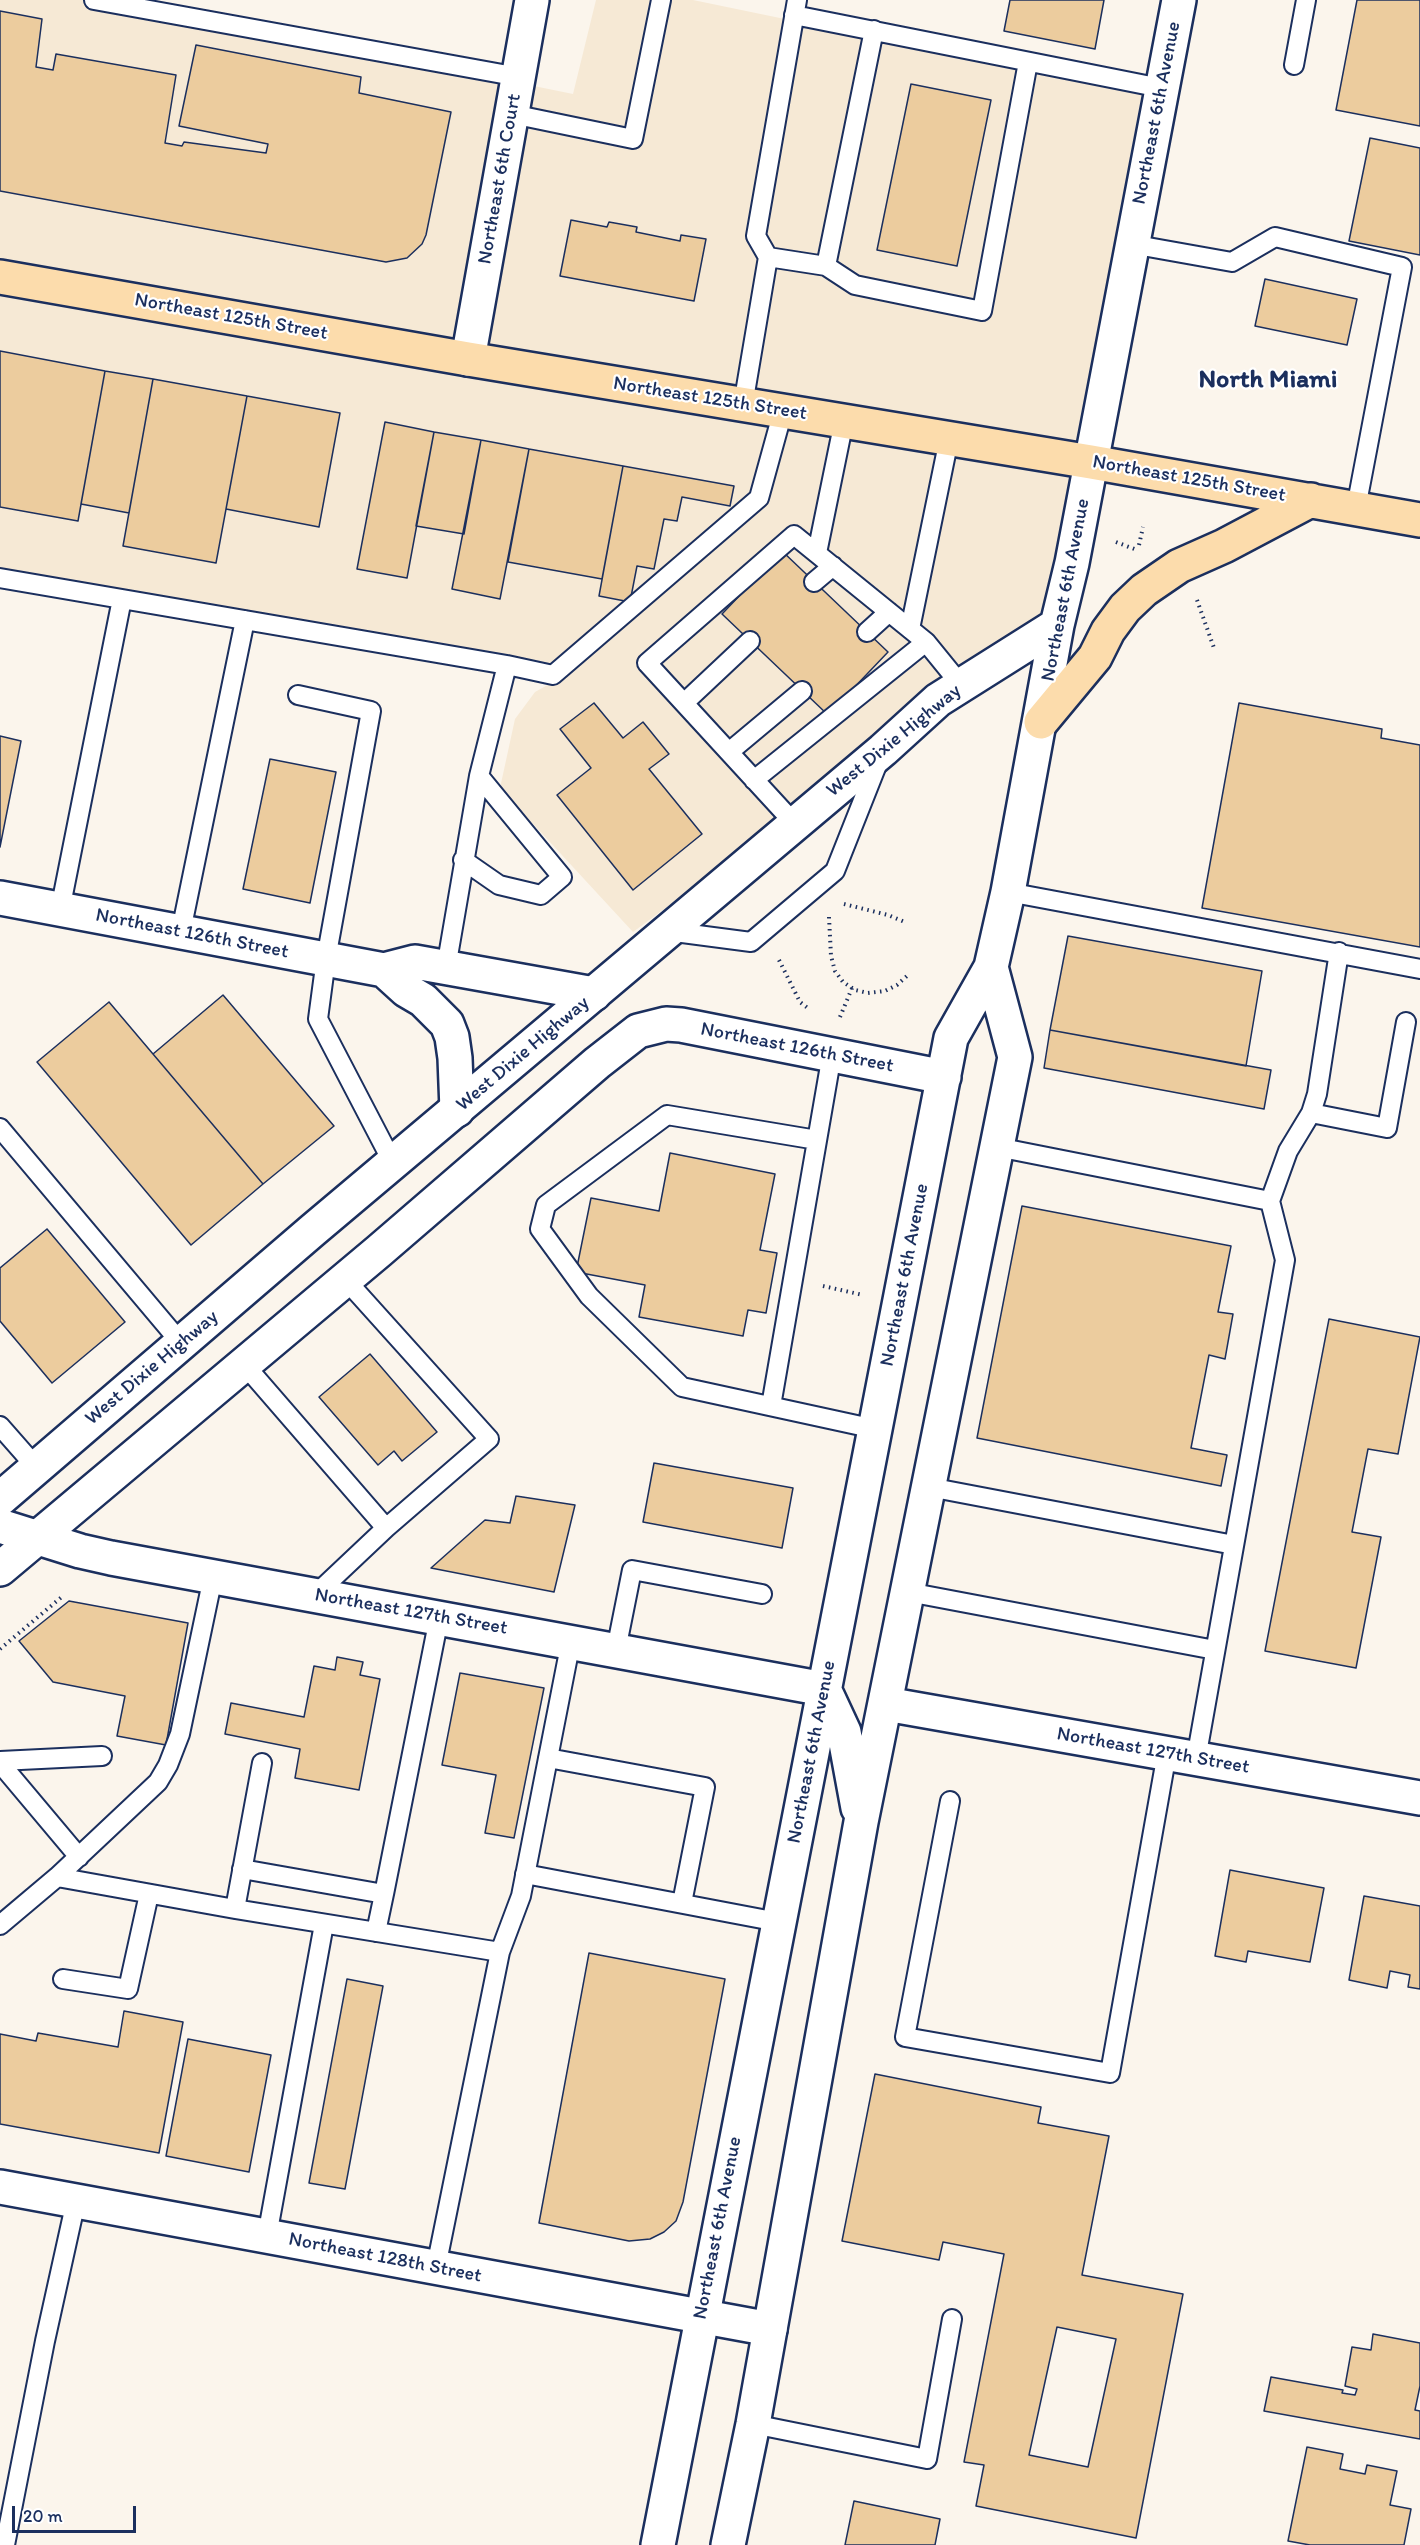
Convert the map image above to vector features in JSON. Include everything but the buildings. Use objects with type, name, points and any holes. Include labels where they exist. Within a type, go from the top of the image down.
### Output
[{"type":"main road","name":"Northeast 6th Court","points":[[468,359],[532,0]]},
{"type":"main road","name":"Northeast 6th Avenue","points":[[658,2545],[951,1038],[991,967],[1008,892],[1041,722],[1057,624],[1072,563],[1179,0]]},
{"type":"main road","name":"Northeast 125th Street","points":[[0,277],[468,359],[1091,462],[1420,520]]},
{"type":"main road","points":[[1041,722],[1095,657],[1108,631],[1125,608],[1144,590],[1179,566],[1224,546],[1311,500]]},
{"type":"main road","name":"West Dixie Highway","points":[[0,1499],[393,1163],[883,750],[938,700],[1057,624]]},
{"type":"main road","name":"Northeast 126th Street","points":[[0,898],[384,969],[415,963],[594,994]]},
{"type":"main road","name":"Northeast 6th Avenue","points":[[728,2545],[753,2424],[861,1822],[1015,1057],[991,967]]},
{"type":"main road","points":[[384,969],[406,990],[423,1000],[447,1024],[452,1036],[455,1058],[457,1110]]},
{"type":"main road","name":"Northeast 126th Street","points":[[345,1279],[597,1063],[638,1031],[666,1024],[834,1040],[944,1077]]},
{"type":"main road","points":[[0,1569],[345,1279]]},
{"type":"main road","name":"Northeast 127th Street","points":[[0,1526],[80,1551],[824,1689]]},
{"type":"main road","points":[[824,1689],[844,1732],[861,1822]]},
{"type":"main road","name":"Northeast 127th Street","points":[[886,1704],[1420,1798]]},
{"type":"main road","name":"Northeast 128th Street","points":[[0,2187],[770,2329]]},
{"type":"lane","points":[[94,0],[519,76]]},
{"type":"lane","points":[[512,114],[633,139],[661,0]]},
{"type":"lane","points":[[1294,66],[1306,0]]},
{"type":"lane","points":[[743,405],[768,257],[756,236],[795,7],[874,30],[1161,88]]},
{"type":"lane","points":[[826,266],[874,30]]},
{"type":"lane","points":[[768,257],[826,266],[855,285],[982,311],[1028,62]]},
{"type":"lane","points":[[1131,244],[1232,262],[1275,237],[1402,267],[1356,508]]},
{"type":"lane","points":[[0,578],[507,665],[553,675],[759,498],[783,411]]},
{"type":"lane","points":[[817,553],[844,422]]},
{"type":"lane","points":[[910,629],[949,439]]},
{"type":"lane","points":[[794,823],[647,663],[794,535],[926,642],[962,685]]},
{"type":"lane","points":[[814,582],[833,566]]},
{"type":"lane","points":[[60,910],[122,599]]},
{"type":"lane","points":[[867,632],[889,612]]},
{"type":"lane","points":[[181,931],[245,620]]},
{"type":"lane","points":[[684,703],[750,641]]},
{"type":"lane","points":[[754,780],[926,642]]},
{"type":"lane","points":[[446,968],[479,776],[507,665]]},
{"type":"lane","points":[[729,752],[802,691]]},
{"type":"lane","points":[[298,695],[371,711],[326,959],[318,1019],[393,1163]]},
{"type":"lane","points":[[667,931],[752,942],[835,871],[883,750]]},
{"type":"lane","points":[[463,860],[499,885],[542,895],[562,877],[479,776]]},
{"type":"lane","points":[[1008,892],[1339,952],[1420,969]]},
{"type":"lane","points":[[950,1801],[906,2037],[1110,2073],[1182,1756],[1215,1650],[1285,1260],[1270,1201],[1288,1151],[1311,1113],[1317,1094],[1339,952]]},
{"type":"lane","points":[[1311,1113],[1387,1128],[1406,1023]]},
{"type":"lane","points":[[771,1406],[834,1040]]},
{"type":"lane","points":[[817,1140],[667,1115],[546,1205],[540,1229],[589,1296],[681,1387],[875,1429]]},
{"type":"lane","points":[[0,1128],[181,1343]]},
{"type":"lane","points":[[997,1147],[1270,1201]]},
{"type":"lane","points":[[315,1595],[386,1528],[489,1439],[345,1279]]},
{"type":"lane","points":[[243,1364],[386,1528]]},
{"type":"lane","points":[[0,1426],[36,1467]]},
{"type":"lane","points":[[929,1487],[1234,1545]]},
{"type":"lane","points":[[616,1650],[632,1570],[762,1594]]},
{"type":"lane","points":[[0,1925],[79,1857],[158,1782],[168,1765],[180,1734],[213,1577]]},
{"type":"lane","points":[[908,1593],[1215,1650]]},
{"type":"lane","points":[[376,1932],[439,1618]]},
{"type":"lane","points":[[436,2267],[500,1952],[522,1896],[571,1641]]},
{"type":"lane","points":[[0,1762],[102,1756]]},
{"type":"lane","points":[[548,1758],[705,1787],[682,1903]]},
{"type":"lane","points":[[0,1762],[79,1857]]},
{"type":"lane","points":[[235,1909],[262,1763]]},
{"type":"lane","points":[[242,1869],[384,1893]]},
{"type":"lane","points":[[525,1874],[778,1922]]},
{"type":"lane","points":[[57,1876],[235,1909],[500,1952]]},
{"type":"lane","points":[[63,1979],[128,1989],[149,1894]]},
{"type":"lane","points":[[267,2236],[324,1924]]},
{"type":"lane","points":[[5,2545],[45,2341],[76,2201]]},
{"type":"lane","points":[[753,2424],[927,2460],[952,2319]]},
{"type":"path","points":[[1114,542],[1138,550]]},
{"type":"path","points":[[1194,591],[1214,648]]},
{"type":"path","points":[[844,903],[888,915],[906,923]]},
{"type":"path","points":[[829,917],[831,956],[835,971],[843,982],[852,988],[868,993],[885,991],[897,985],[907,976]]},
{"type":"path","points":[[834,1040],[852,988]]},
{"type":"path","points":[[813,1284],[869,1296]]},
{"type":"path","points":[[0,1649],[64,1595]]},
{"type":"shaded area","points":[[0,0],[112,0],[573,94],[596,0],[693,0],[1142,93],[1042,630],[633,932],[500,788],[515,719],[535,692],[553,682],[0,584]]},
{"type":"district","name":"North Miami","points":[[1268,380]]}]
